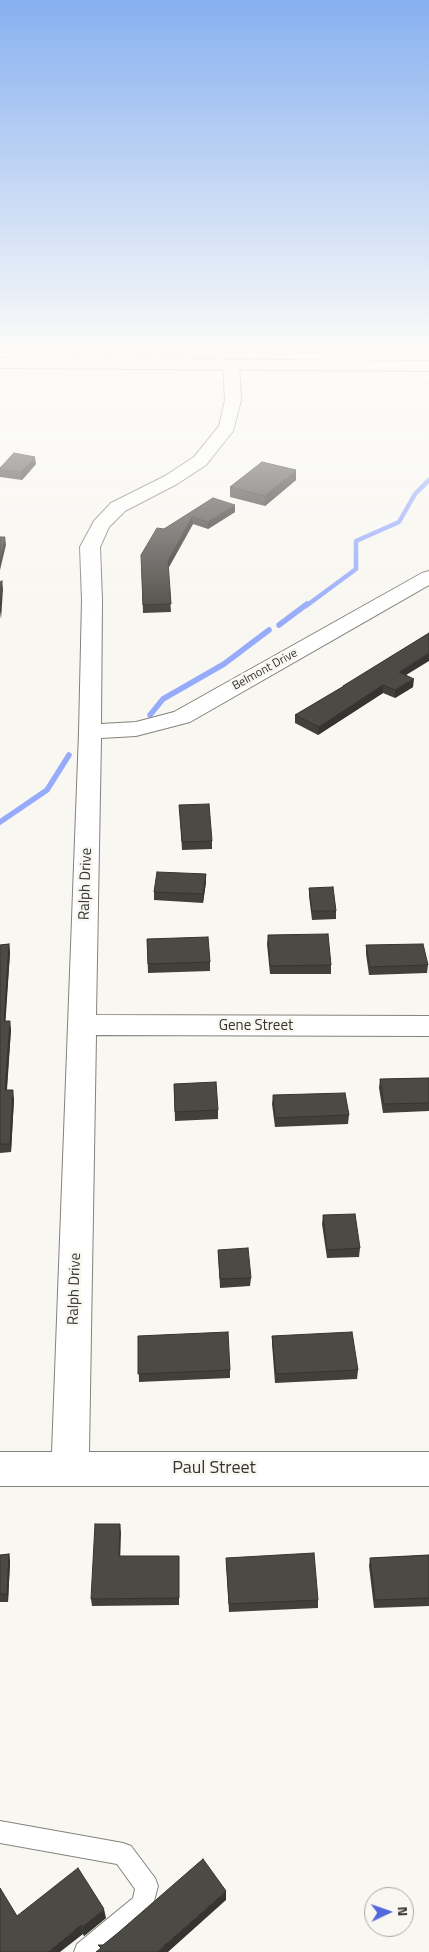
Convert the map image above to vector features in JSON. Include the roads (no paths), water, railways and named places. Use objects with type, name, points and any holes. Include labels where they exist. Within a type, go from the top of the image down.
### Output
[{"type":"street","name":"Ralph Drive","points":[[70,1470],[90,732],[92,600],[90,548],[101,525],[118,507],[171,480],[200,461],[217,440]]},
{"type":"street","name":"Belmont Drive","points":[[90,732],[136,729],[182,717],[429,577]]},
{"type":"street","name":"Gene Street","points":[[82,1025],[429,1026]]},
{"type":"street","name":"Paul Street","points":[[0,1469],[429,1468]]},
{"type":"lane","points":[[0,1832],[122,1854],[147,1886],[144,1904],[85,1952]]},
{"type":"waterway","points":[[306,606],[356,569],[356,541],[399,522],[415,494],[429,480]]},
{"type":"waterway","points":[[279,625],[307,604]]},
{"type":"waterway","points":[[150,715],[163,699],[224,664],[269,630]]},
{"type":"waterway","points":[[0,822],[47,790],[69,755]]}]
